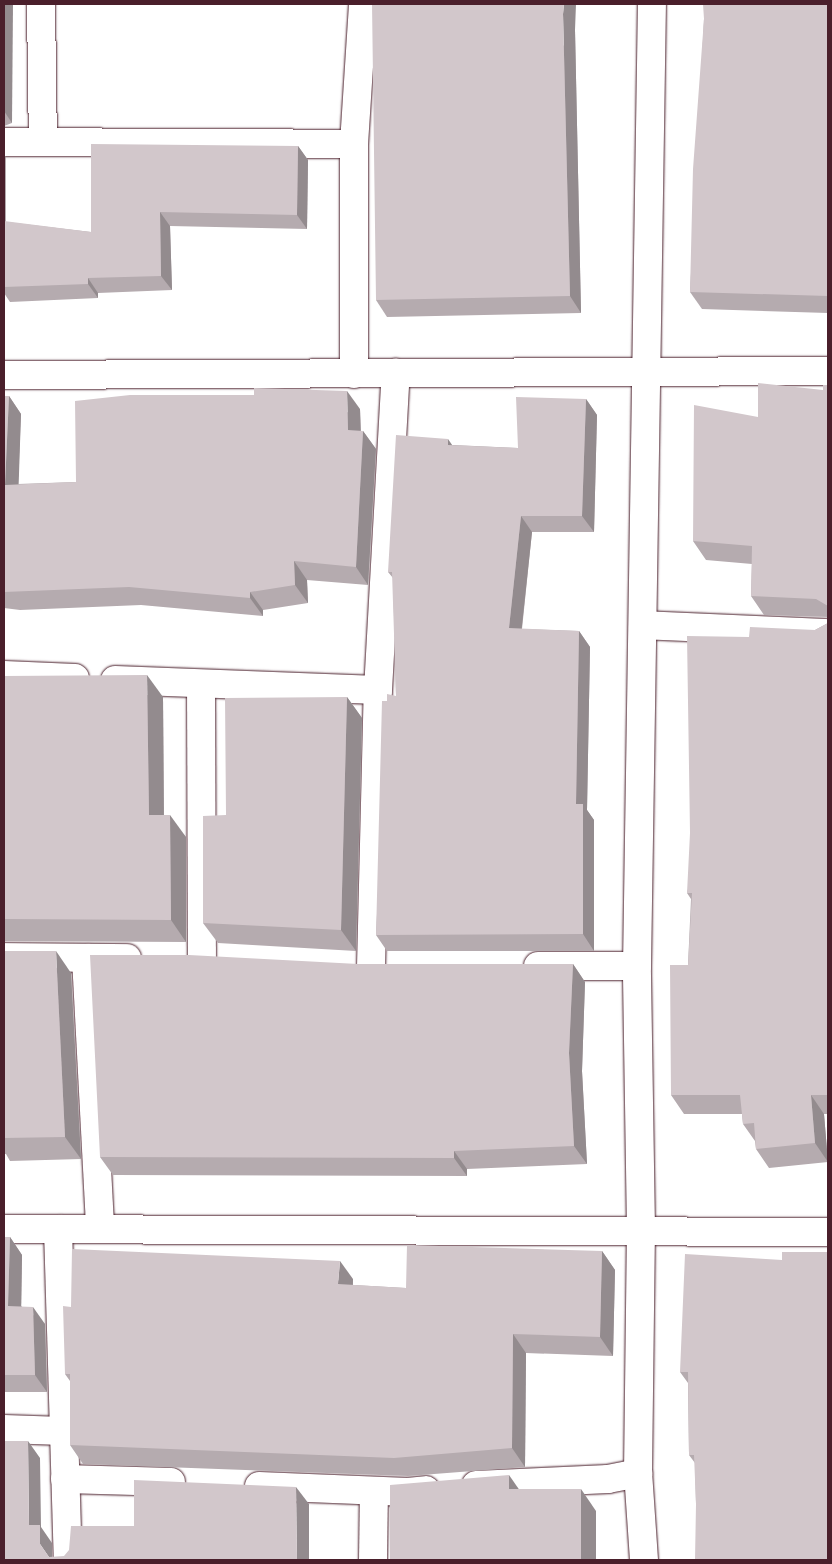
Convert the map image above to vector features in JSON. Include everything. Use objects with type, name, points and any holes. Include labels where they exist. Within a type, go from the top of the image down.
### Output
[{"type":"street","points":[[41,4],[43,142]]},
{"type":"street","points":[[354,374],[354,144],[363,4]]},
{"type":"street","points":[[644,1560],[638,1473],[641,1230],[638,966],[652,4]]},
{"type":"street","points":[[4,142],[354,144]]},
{"type":"street","points":[[4,375],[648,374],[828,371]]},
{"type":"street","points":[[371,967],[378,690],[396,373]]},
{"type":"street","points":[[642,625],[828,632]]},
{"type":"street","points":[[4,675],[378,690]]},
{"type":"street","points":[[201,684],[202,958]]},
{"type":"street","points":[[4,957],[202,958],[232,960]]},
{"type":"street","points":[[86,958],[100,1229]]},
{"type":"street","points":[[342,965],[401,967]]},
{"type":"street","points":[[509,966],[638,966]]},
{"type":"street","points":[[4,1229],[828,1232]]},
{"type":"street","points":[[58,1229],[68,1560]]},
{"type":"street","points":[[4,1429],[63,1431]]},
{"type":"street","points":[[232,1484],[408,1492],[509,1483],[608,1479],[638,1473]]},
{"type":"street","points":[[65,1479],[193,1483]]},
{"type":"street","points":[[372,1560],[374,1491]]},
{"type":"building","points":[[372,4],[564,4],[570,296],[376,300]]},
{"type":"building","points":[[703,4],[828,4],[828,296],[690,292],[693,169],[704,19]]},
{"type":"building","points":[[91,144],[298,146],[297,215],[160,212],[161,276],[88,278],[88,284],[4,287],[4,221],[91,232]]},
{"type":"building","points":[[758,383],[823,390],[823,385],[828,385],[828,606],[816,599],[751,596],[752,546],[693,541],[694,405],[758,417]]},
{"type":"building","points":[[254,388],[347,391],[348,430],[363,431],[356,567],[294,561],[295,585],[250,592],[250,598],[129,587],[4,592],[4,396],[9,396],[5,485],[76,482],[75,401],[130,395],[254,395]]},
{"type":"building","points":[[516,397],[586,399],[582,516],[521,516],[509,628],[579,631],[576,804],[583,804],[583,934],[376,935],[382,701],[387,701],[387,694],[396,696],[392,572],[388,572],[396,435],[448,439],[448,445],[518,448]]},
{"type":"building","points":[[828,623],[828,1095],[811,1095],[815,1143],[756,1149],[754,1123],[743,1124],[740,1095],[671,1095],[670,965],[688,965],[692,893],[687,893],[690,833],[687,636],[749,637],[750,627],[815,630]]},
{"type":"building","points":[[147,675],[149,815],[170,815],[171,920],[4,919],[4,676]]},
{"type":"building","points":[[347,697],[341,930],[203,923],[203,816],[226,815],[225,698]]},
{"type":"building","points":[[4,951],[56,951],[65,1137],[4,1138]]},
{"type":"building","points":[[90,955],[189,955],[358,964],[573,964],[569,1053],[574,1146],[454,1151],[454,1158],[100,1157]]},
{"type":"building","points":[[4,1237],[10,1237],[8,1306],[33,1307],[35,1375],[4,1375]]},
{"type":"building","points":[[407,1245],[602,1251],[600,1337],[513,1334],[512,1448],[394,1458],[70,1445],[70,1374],[65,1374],[63,1306],[71,1307],[72,1249],[340,1261],[338,1284],[406,1288]]},
{"type":"building","points":[[782,1252],[828,1252],[828,1560],[695,1560],[696,1504],[694,1455],[689,1455],[688,1372],[680,1372],[685,1254],[782,1260]]},
{"type":"building","points":[[4,1441],[28,1441],[29,1525],[40,1525],[40,1544],[49,1557],[64,1556],[69,1550],[71,1526],[134,1526],[134,1480],[296,1487],[297,1560],[4,1560]]},
{"type":"building","points":[[509,1475],[509,1489],[581,1489],[581,1560],[390,1560],[390,1485]]}]
